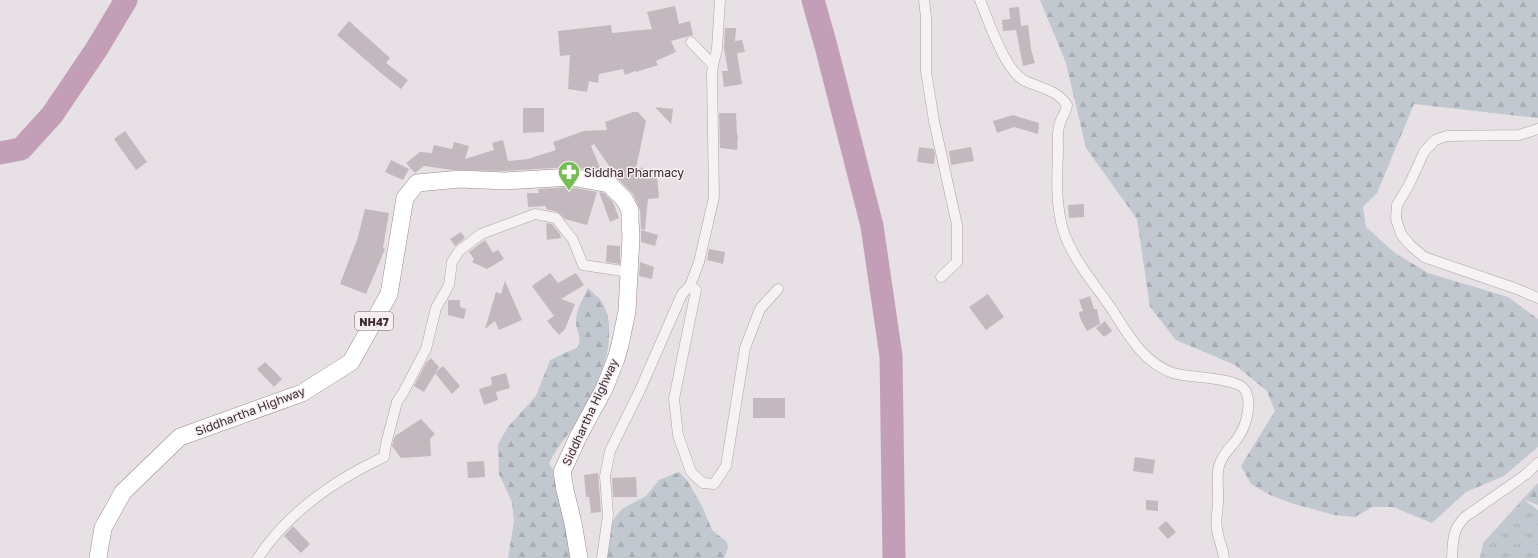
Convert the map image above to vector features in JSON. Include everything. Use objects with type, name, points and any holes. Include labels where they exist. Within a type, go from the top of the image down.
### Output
[{"type":"highway","name":"Siddhartha Highway","points":[[98,558],[103,528],[123,492],[180,437],[302,393],[351,362],[389,294],[405,198],[417,183],[460,179],[505,182],[572,177],[609,184],[624,199],[630,210],[631,237],[627,311],[616,359],[597,403],[578,437],[562,472],[579,558]]},
{"type":"street","points":[[602,558],[608,515],[606,476],[610,451],[640,390],[682,294],[690,286],[698,262],[714,197],[712,74],[717,49],[720,0]]},
{"type":"street","points":[[924,0],[928,78],[934,121],[957,225],[957,262],[941,277]]},
{"type":"street","points":[[980,0],[1006,62],[1023,80],[1040,86],[1062,98],[1067,105],[1067,112],[1059,126],[1057,180],[1060,218],[1066,238],[1082,268],[1109,305],[1133,343],[1154,362],[1173,373],[1222,380],[1237,384],[1244,388],[1247,394],[1249,399],[1248,412],[1240,436],[1224,453],[1219,467],[1216,518],[1217,530],[1224,558]]},
{"type":"street","points":[[692,42],[713,65]]},
{"type":"street","points":[[1538,130],[1519,135],[1447,136],[1435,140],[1424,152],[1409,186],[1396,205],[1396,219],[1401,234],[1410,245],[1424,257],[1517,288],[1538,298]]},
{"type":"street","points":[[258,558],[276,534],[309,502],[348,475],[384,457],[397,402],[426,349],[436,308],[449,285],[452,262],[459,251],[481,234],[535,214],[556,218],[573,240],[583,265],[629,272]]},
{"type":"street","points":[[690,286],[696,290],[674,400],[678,435],[691,472],[703,484],[714,484],[726,466],[745,348],[760,309],[778,289]]},
{"type":"street","points":[[1452,558],[1457,526],[1465,518],[1538,464]]},
{"type":"green space","points":[[1040,0],[1538,0],[1538,118],[1414,104],[1377,193],[1363,207],[1366,227],[1395,253],[1428,273],[1508,297],[1538,319],[1538,447],[1504,476],[1466,492],[1432,523],[1393,507],[1372,507],[1355,517],[1334,515],[1291,503],[1270,495],[1251,484],[1241,466],[1275,411],[1267,391],[1235,365],[1176,340],[1150,307],[1137,219],[1086,148],[1066,63]]},
{"type":"green space","points":[[588,288],[602,302],[607,315],[609,342],[606,357],[598,385],[587,408],[557,449],[549,464],[555,472],[573,558],[508,558],[514,522],[512,502],[499,474],[498,444],[508,427],[536,396],[550,360],[578,347],[579,340],[576,318]]},
{"type":"green space","points":[[679,472],[687,480],[702,506],[712,530],[727,542],[728,548],[724,558],[606,558],[607,531],[616,516],[622,509],[646,496],[659,480]]},
{"type":"green space","points":[[1538,483],[1538,505],[1523,499]]},
{"type":"green space","points":[[1523,499],[1538,510],[1538,558],[1480,558],[1483,543]]},
{"type":"building","points":[[675,6],[679,24],[690,21],[693,35],[671,41],[676,52],[656,61],[658,65],[636,72],[635,71],[625,75],[623,69],[599,74],[598,83],[589,81],[587,92],[568,89],[570,55],[560,56],[558,31],[611,25],[612,33],[652,29],[647,12]]},
{"type":"building","points":[[1019,7],[1021,26],[1028,25],[1031,49],[1035,63],[1023,66],[1016,30],[1003,31],[1002,20],[1010,19],[1009,8]]},
{"type":"building","points":[[349,21],[390,58],[386,63],[408,80],[401,89],[337,35]]},
{"type":"building","points":[[725,28],[736,28],[735,41],[742,40],[745,52],[737,53],[742,84],[724,87],[722,71],[728,71],[724,48]]},
{"type":"building","points":[[655,107],[673,109],[671,124]]},
{"type":"building","points":[[523,108],[544,108],[544,132],[523,133]]},
{"type":"building","points":[[633,112],[638,112],[646,121],[635,173],[642,167],[649,178],[657,177],[659,198],[648,199],[645,230],[641,229],[640,210],[633,194],[618,179],[594,144],[591,146],[602,172],[572,167],[505,171],[453,170],[424,166],[415,173],[406,163],[420,152],[432,153],[434,145],[452,149],[454,142],[469,146],[465,159],[494,150],[492,143],[503,140],[508,161],[528,159],[556,150],[553,142],[584,131],[607,130],[605,122]]},
{"type":"building","points":[[719,113],[736,113],[738,135],[737,150],[720,148]]},
{"type":"building","points":[[1013,115],[1039,123],[1038,134],[1014,127],[997,133],[993,121]]},
{"type":"building","points":[[125,131],[147,162],[136,170],[114,139]]},
{"type":"building","points":[[919,147],[934,149],[934,164],[917,162]]},
{"type":"building","points":[[971,147],[974,161],[951,165],[949,151]]},
{"type":"building","points":[[391,160],[409,169],[403,180],[385,172]]},
{"type":"building","points":[[571,187],[597,192],[587,225],[565,219],[558,212],[546,209],[546,206],[528,207],[527,193],[539,193],[538,189]]},
{"type":"building","points":[[599,192],[604,193],[613,202],[619,218],[610,222]]},
{"type":"building","points":[[1084,204],[1084,217],[1069,218],[1068,205]]},
{"type":"building","points":[[365,209],[389,213],[383,248],[385,249],[366,294],[340,284],[358,237]]},
{"type":"building","points":[[546,223],[552,224],[560,234],[561,238],[547,240]]},
{"type":"building","points":[[641,230],[658,235],[655,246],[641,242]]},
{"type":"building","points":[[461,232],[465,238],[455,246],[450,239]]},
{"type":"building","points":[[485,240],[493,253],[498,250],[504,259],[487,269],[472,262],[474,259],[469,252]]},
{"type":"building","points":[[607,245],[620,246],[620,264],[606,262]]},
{"type":"building","points":[[709,249],[725,252],[723,264],[707,260]]},
{"type":"building","points":[[640,262],[654,267],[652,279],[639,276]]},
{"type":"building","points":[[550,273],[558,283],[576,273],[584,285],[561,299],[575,304],[565,329],[559,335],[547,321],[554,316],[532,286]]},
{"type":"building","points":[[505,281],[522,320],[499,330],[495,321],[485,329],[496,292],[501,294]]},
{"type":"building","points":[[988,294],[1004,317],[986,330],[969,307]]},
{"type":"building","points":[[1090,296],[1094,309],[1097,309],[1100,324],[1087,331],[1080,318],[1079,312],[1083,311],[1079,300]]},
{"type":"building","points":[[448,300],[460,300],[460,307],[466,309],[464,319],[448,315]]},
{"type":"building","points":[[1105,321],[1112,331],[1104,337],[1096,328]]},
{"type":"building","points":[[431,358],[439,367],[424,392],[414,386],[426,363]]},
{"type":"building","points":[[265,362],[282,379],[274,387],[257,369]]},
{"type":"building","points":[[443,366],[460,386],[452,394],[435,373]]},
{"type":"building","points":[[506,373],[510,388],[496,392],[498,400],[484,405],[479,389],[492,385],[491,377]]},
{"type":"building","points":[[753,398],[785,398],[785,418],[753,418]]},
{"type":"building","points":[[421,419],[435,434],[430,439],[431,456],[401,458],[392,446],[395,436]]},
{"type":"building","points":[[1135,457],[1155,460],[1153,474],[1133,471]]},
{"type":"building","points":[[484,461],[485,477],[468,478],[467,462]]},
{"type":"building","points":[[598,473],[601,512],[591,513],[589,497],[586,497],[584,475]]},
{"type":"building","points":[[636,477],[637,497],[613,497],[612,478]]},
{"type":"building","points":[[1146,500],[1158,501],[1158,511],[1146,510]]},
{"type":"building","points":[[1166,521],[1176,532],[1168,539],[1158,528]]},
{"type":"building","points":[[293,526],[310,544],[301,553],[284,536]]},
{"type":"waterway","points":[[0,153],[21,149],[52,115],[96,50],[126,0]]},
{"type":"waterway","points":[[813,0],[872,226],[891,356],[894,558]]},
{"type":"place","name":"Siddha Pharmacy","points":[[569,192]]}]
